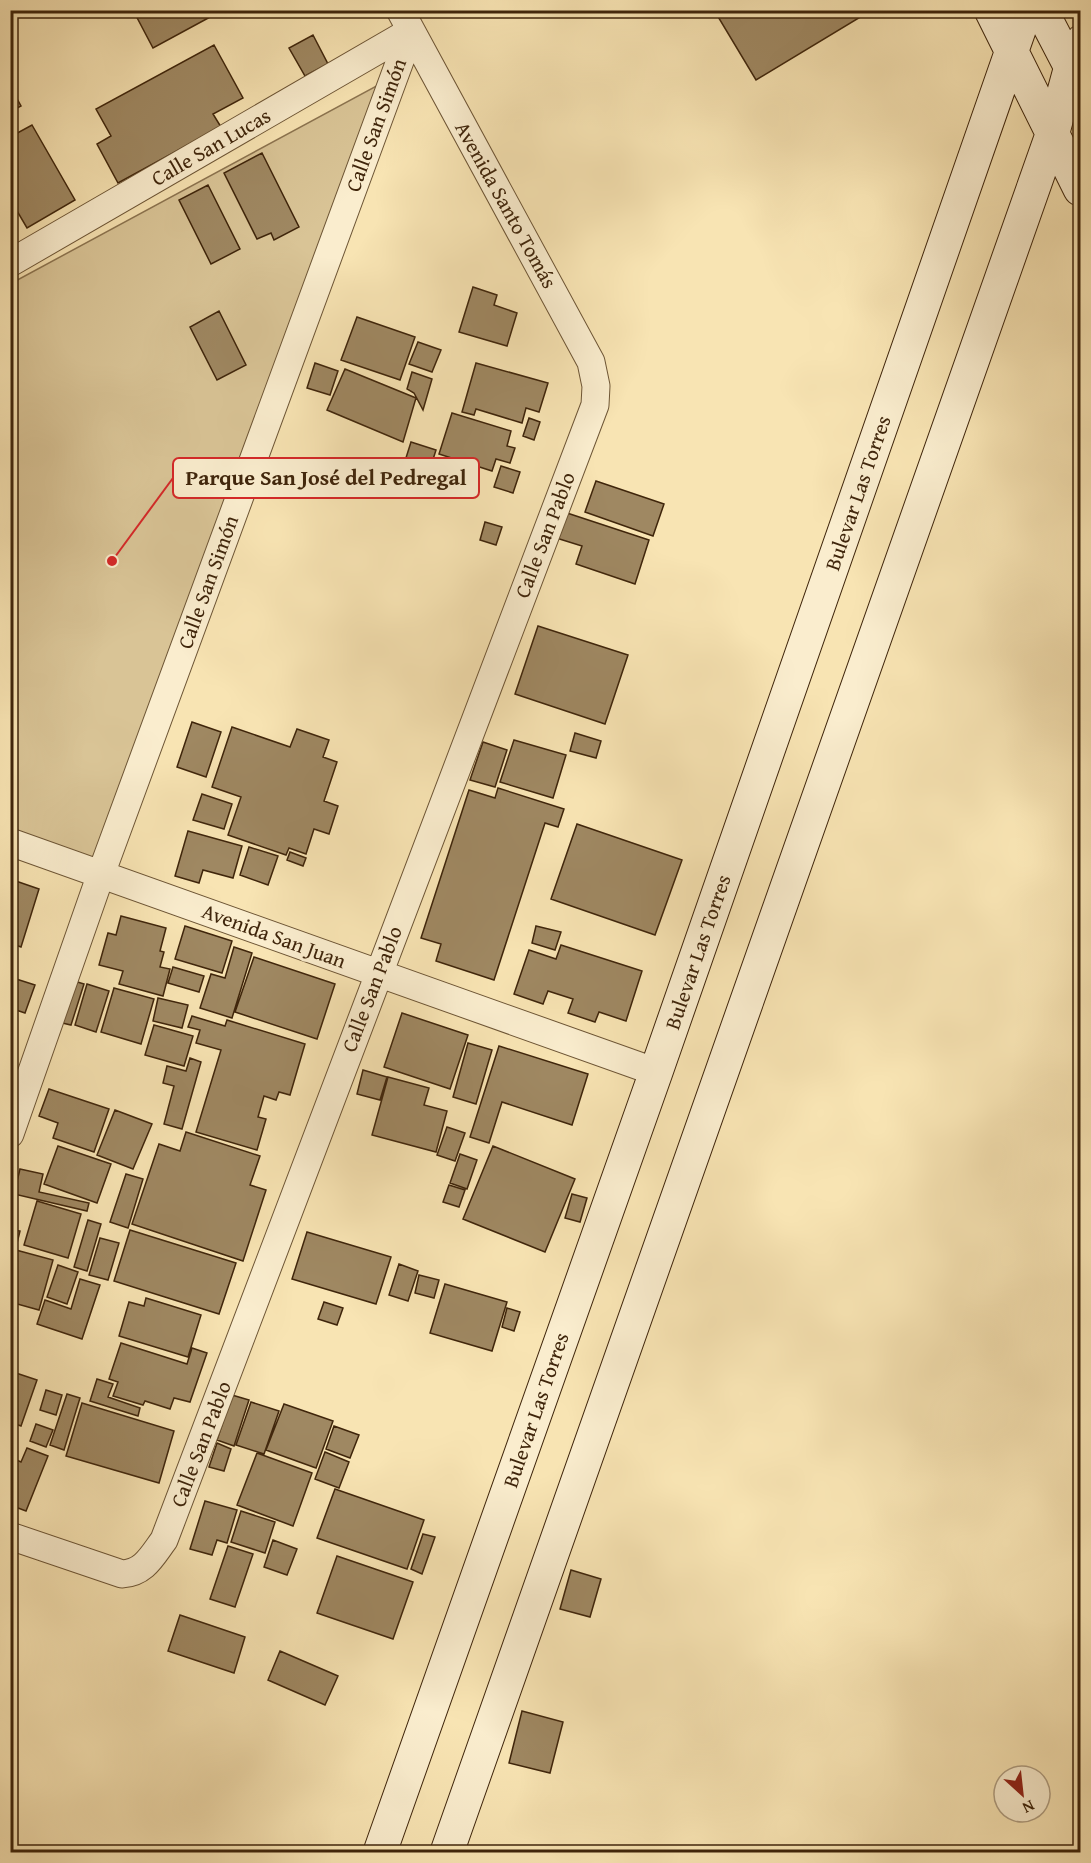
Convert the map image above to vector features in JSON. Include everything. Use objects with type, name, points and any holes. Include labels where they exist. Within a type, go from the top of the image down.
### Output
[{"type":"street","points":[[991,10],[1080,189]]},
{"type":"street","name":"Bulevar Las Torres","points":[[380,1852],[656,1072],[1026,10]]},
{"type":"street","points":[[447,1852],[1077,63],[1041,10]]},
{"type":"street","name":"Calle San Lucas","points":[[10,263],[406,21]]},
{"type":"street","name":"Avenida Santo Tomás","points":[[406,21],[591,362],[596,386],[595,405]]},
{"type":"street","name":"Calle San Simón","points":[[10,1134],[406,21]]},
{"type":"street","name":"Calle San Pablo","points":[[10,1536],[122,1574],[133,1574],[142,1568],[164,1540],[595,405]]},
{"type":"street","name":"Avenida San Juan","points":[[10,842],[656,1072]]},
{"type":"shaded area","points":[[393,77],[98,869],[11,838],[10,284]]},
{"type":"building","points":[[133,10],[223,10],[153,48]]},
{"type":"building","points":[[714,10],[872,10],[756,80]]},
{"type":"building","points":[[313,35],[328,64],[305,76],[289,48]]},
{"type":"building","points":[[214,45],[243,98],[213,114],[221,127],[118,183],[97,144],[111,136],[96,109]]},
{"type":"building","points":[[10,86],[21,106],[10,112]]},
{"type":"building","points":[[32,125],[75,200],[27,228],[10,199],[10,137]]},
{"type":"building","points":[[262,153],[299,227],[274,240],[271,233],[257,239],[224,173]]},
{"type":"building","points":[[208,185],[240,249],[211,264],[179,200]]},
{"type":"building","points":[[473,287],[497,295],[494,305],[517,313],[507,346],[459,332]]},
{"type":"building","points":[[219,311],[246,365],[217,380],[190,327]]},
{"type":"building","points":[[357,317],[415,337],[400,380],[341,360]]},
{"type":"building","points":[[418,342],[441,350],[432,372],[409,364]]},
{"type":"building","points":[[315,363],[338,371],[330,395],[307,388]]},
{"type":"building","points":[[476,363],[548,383],[539,412],[526,408],[522,423],[476,409],[474,415],[462,412]]},
{"type":"building","points":[[345,369],[416,398],[403,442],[327,410]]},
{"type":"building","points":[[412,372],[432,379],[423,410],[414,393],[407,389]]},
{"type":"building","points":[[452,413],[511,431],[507,446],[515,448],[510,463],[496,459],[492,471],[439,454]]},
{"type":"building","points":[[529,418],[540,422],[534,440],[523,436]]},
{"type":"building","points":[[411,442],[436,450],[424,488],[399,480]]},
{"type":"building","points":[[501,466],[520,472],[513,493],[494,487]]},
{"type":"building","points":[[596,481],[664,504],[653,536],[585,512]]},
{"type":"building","points":[[561,511],[649,540],[635,584],[576,564],[582,546],[553,537]]},
{"type":"building","points":[[485,522],[502,527],[496,545],[480,540]]},
{"type":"building","points":[[538,626],[628,655],[605,724],[515,694]]},
{"type":"building","points":[[192,722],[221,732],[206,777],[177,767]]},
{"type":"building","points":[[232,727],[290,747],[297,729],[329,740],[323,757],[337,762],[324,801],[338,806],[329,834],[314,829],[306,854],[289,848],[286,855],[228,835],[241,797],[212,787]]},
{"type":"building","points":[[575,733],[601,741],[596,758],[570,751]]},
{"type":"building","points":[[514,740],[566,755],[553,798],[500,782]]},
{"type":"building","points":[[483,742],[507,750],[495,787],[470,780]]},
{"type":"building","points":[[498,788],[564,809],[558,827],[545,823],[494,980],[436,961],[441,944],[421,938],[469,790],[495,798]]},
{"type":"building","points":[[202,794],[232,804],[224,829],[193,820]]},
{"type":"building","points":[[577,824],[682,860],[655,935],[551,899]]},
{"type":"building","points":[[188,831],[242,846],[233,878],[203,870],[199,883],[175,876]]},
{"type":"building","points":[[249,847],[278,856],[268,885],[240,875]]},
{"type":"building","points":[[290,852],[306,858],[303,866],[287,860]]},
{"type":"building","points":[[10,879],[39,889],[21,947],[10,943]]},
{"type":"building","points":[[121,916],[166,928],[160,951],[164,952],[160,967],[170,969],[163,996],[119,984],[123,971],[99,965],[108,933],[116,935]]},
{"type":"building","points":[[185,926],[232,941],[222,973],[175,959]]},
{"type":"building","points":[[536,926],[561,932],[555,950],[532,943]]},
{"type":"building","points":[[561,945],[642,971],[626,1021],[599,1012],[595,1022],[568,1013],[573,999],[548,991],[543,1004],[514,994],[529,950],[556,959]]},
{"type":"building","points":[[234,947],[252,953],[232,1018],[200,1008],[211,974],[225,978]]},
{"type":"building","points":[[254,957],[335,984],[317,1039],[235,1012]]},
{"type":"building","points":[[173,967],[204,976],[199,992],[168,983]]},
{"type":"building","points":[[10,977],[35,985],[25,1013],[10,1008]]},
{"type":"building","points":[[71,980],[84,984],[71,1025],[58,1022]]},
{"type":"building","points":[[87,984],[109,991],[96,1032],[75,1025]]},
{"type":"building","points":[[114,988],[154,999],[141,1044],[101,1032]]},
{"type":"building","points":[[158,998],[188,1005],[182,1028],[153,1021]]},
{"type":"building","points":[[402,1013],[468,1035],[450,1089],[384,1067]]},
{"type":"building","points":[[192,1016],[225,1026],[227,1020],[305,1044],[290,1095],[279,1092],[276,1100],[264,1096],[258,1117],[266,1119],[257,1150],[196,1132],[221,1050],[196,1043],[200,1030],[188,1027]]},
{"type":"building","points":[[154,1025],[193,1036],[184,1066],[145,1055]]},
{"type":"building","points":[[468,1043],[492,1050],[476,1104],[453,1097]]},
{"type":"building","points":[[499,1046],[588,1074],[572,1125],[502,1102],[489,1143],[470,1137]]},
{"type":"building","points":[[190,1058],[201,1062],[182,1129],[164,1124],[174,1086],[163,1083],[167,1066],[186,1071]]},
{"type":"building","points":[[363,1070],[387,1077],[380,1100],[357,1094]]},
{"type":"building","points":[[388,1077],[429,1088],[424,1105],[447,1111],[436,1152],[372,1135]]},
{"type":"building","points":[[49,1089],[109,1109],[94,1152],[53,1138],[58,1123],[39,1116]]},
{"type":"building","points":[[115,1110],[152,1124],[133,1169],[97,1155]]},
{"type":"building","points":[[447,1127],[465,1133],[455,1161],[437,1155]]},
{"type":"building","points":[[186,1132],[260,1156],[250,1185],[266,1190],[243,1261],[132,1224],[159,1144],[180,1151]]},
{"type":"building","points":[[58,1146],[111,1164],[97,1203],[44,1184]]},
{"type":"building","points":[[493,1146],[575,1179],[545,1252],[463,1219]]},
{"type":"building","points":[[460,1154],[477,1160],[467,1189],[450,1183]]},
{"type":"building","points":[[20,1169],[43,1174],[39,1192],[89,1203],[87,1211],[14,1194]]},
{"type":"building","points":[[126,1174],[143,1179],[128,1228],[110,1222]]},
{"type":"building","points":[[449,1185],[465,1190],[459,1207],[443,1202]]},
{"type":"building","points":[[572,1194],[587,1198],[580,1222],[565,1218]]},
{"type":"building","points":[[37,1201],[81,1214],[68,1258],[24,1245]]},
{"type":"building","points":[[88,1220],[101,1224],[87,1271],[74,1267]]},
{"type":"building","points":[[10,1229],[20,1231],[14,1255],[10,1254]]},
{"type":"building","points":[[130,1230],[236,1263],[219,1314],[114,1281]]},
{"type":"building","points":[[307,1232],[391,1257],[376,1304],[292,1279]]},
{"type":"building","points":[[100,1238],[119,1243],[108,1280],[89,1275]]},
{"type":"building","points":[[16,1250],[53,1260],[39,1310],[10,1302],[10,1269]]},
{"type":"building","points":[[399,1264],[418,1271],[408,1301],[389,1295]]},
{"type":"building","points":[[58,1265],[78,1272],[67,1304],[47,1297]]},
{"type":"building","points":[[419,1275],[439,1280],[434,1298],[415,1293]]},
{"type":"building","points":[[80,1279],[100,1285],[82,1339],[37,1324],[45,1300],[71,1309]]},
{"type":"building","points":[[445,1284],[507,1302],[492,1351],[430,1333]]},
{"type":"building","points":[[146,1298],[201,1315],[188,1357],[119,1336],[129,1302],[144,1306]]},
{"type":"building","points":[[324,1302],[343,1308],[337,1325],[318,1319]]},
{"type":"building","points":[[507,1308],[520,1312],[514,1331],[502,1327]]},
{"type":"building","points":[[121,1343],[187,1364],[192,1348],[207,1353],[190,1402],[174,1398],[170,1409],[145,1401],[143,1405],[113,1396],[118,1382],[109,1379]]},
{"type":"building","points":[[10,1371],[37,1380],[21,1426],[10,1422]]},
{"type":"building","points":[[97,1379],[113,1384],[108,1397],[140,1408],[138,1416],[90,1401]]},
{"type":"building","points":[[46,1390],[62,1395],[56,1415],[40,1410]]},
{"type":"building","points":[[67,1394],[80,1398],[64,1450],[50,1445]]},
{"type":"building","points":[[232,1395],[249,1400],[234,1446],[217,1440]]},
{"type":"building","points":[[251,1402],[279,1411],[264,1454],[236,1445]]},
{"type":"building","points":[[82,1403],[174,1431],[159,1483],[66,1456]]},
{"type":"building","points":[[284,1404],[333,1421],[316,1468],[266,1450]]},
{"type":"building","points":[[36,1424],[53,1430],[46,1447],[30,1441]]},
{"type":"building","points":[[334,1426],[359,1435],[350,1458],[326,1449]]},
{"type":"building","points":[[217,1443],[231,1449],[224,1471],[209,1467]]},
{"type":"building","points":[[27,1448],[48,1456],[26,1511],[10,1505],[10,1457],[21,1462]]},
{"type":"building","points":[[325,1452],[349,1462],[339,1488],[315,1479]]},
{"type":"building","points":[[257,1453],[312,1473],[293,1526],[237,1505]]},
{"type":"building","points":[[335,1489],[424,1520],[407,1569],[317,1538]]},
{"type":"building","points":[[205,1501],[237,1510],[227,1543],[217,1540],[212,1555],[190,1549]]},
{"type":"building","points":[[241,1511],[275,1522],[265,1553],[231,1542]]},
{"type":"building","points":[[423,1534],[435,1537],[422,1574],[411,1569]]},
{"type":"building","points":[[273,1540],[297,1549],[287,1575],[264,1567]]},
{"type":"building","points":[[228,1546],[253,1554],[235,1607],[210,1599]]},
{"type":"building","points":[[337,1556],[413,1582],[393,1639],[317,1613]]},
{"type":"building","points":[[571,1570],[601,1579],[590,1617],[560,1609]]},
{"type":"building","points":[[180,1615],[245,1637],[234,1673],[168,1651]]},
{"type":"building","points":[[280,1651],[338,1676],[325,1705],[268,1680]]},
{"type":"building","points":[[522,1711],[563,1722],[550,1773],[509,1763]]},
{"type":"place","name":"Parque San José del Pedregal","points":[[112,561]]}]
